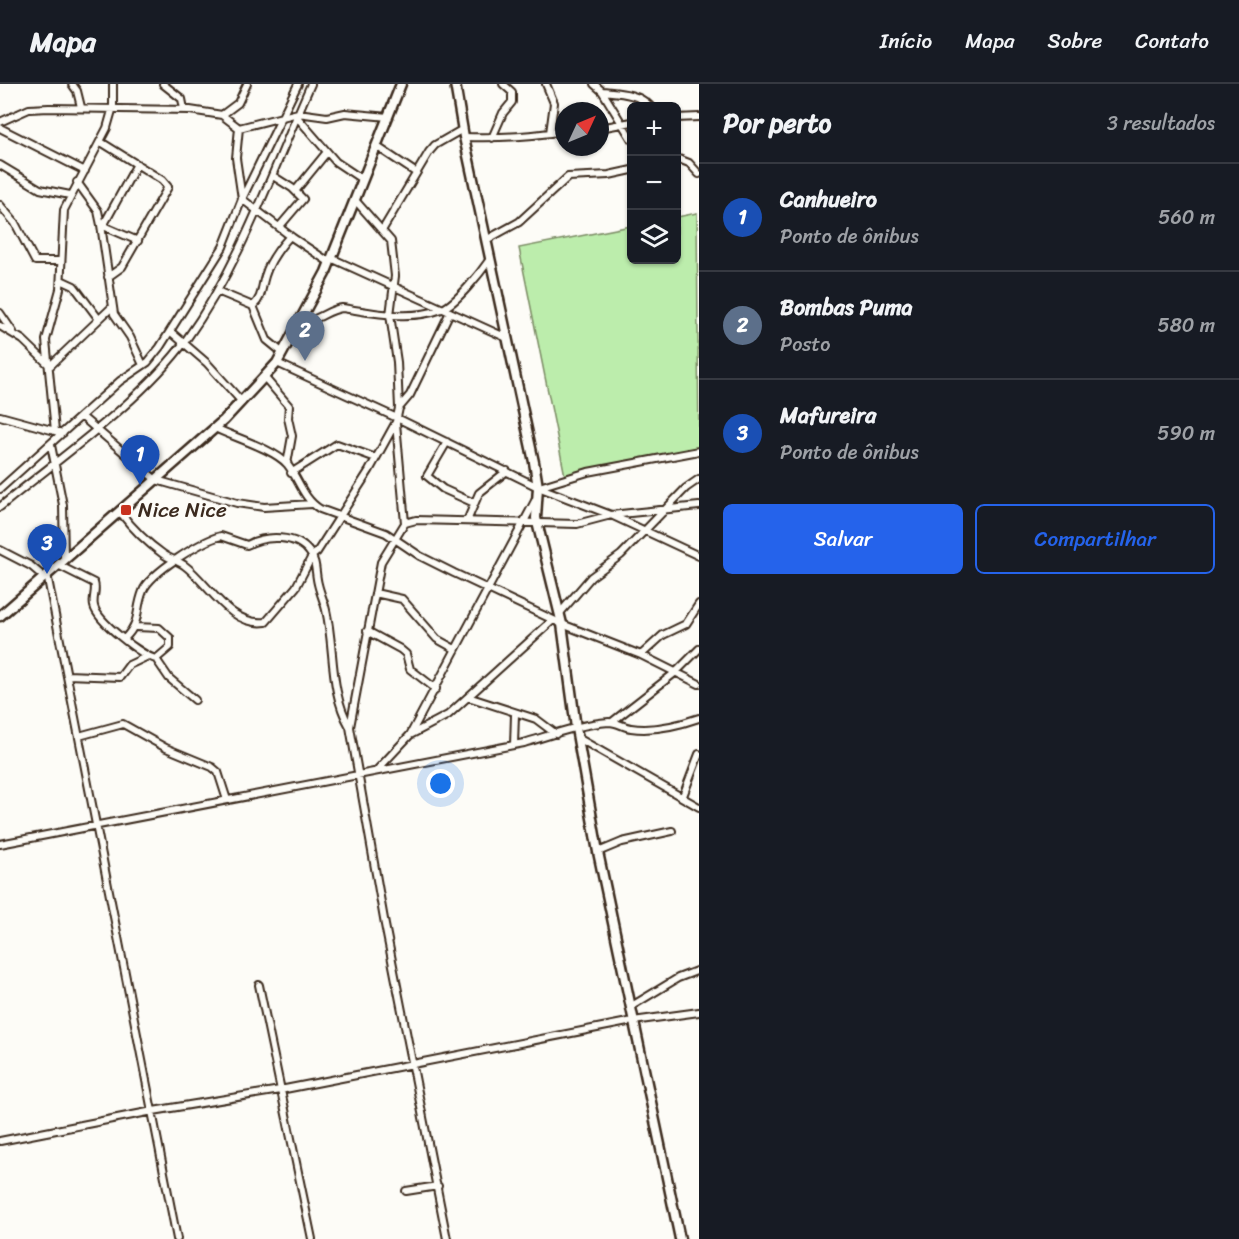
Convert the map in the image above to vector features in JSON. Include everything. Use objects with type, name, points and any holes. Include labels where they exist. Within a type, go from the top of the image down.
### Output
[{"type":"street","points":[[72,84],[79,96],[81,107]]},
{"type":"street","points":[[55,431],[46,340],[61,280],[64,210],[100,142],[112,107],[113,84]]},
{"type":"street","points":[[163,84],[182,99],[184,109]]},
{"type":"street","points":[[222,115],[238,104],[247,84]]},
{"type":"street","points":[[0,489],[81,416],[143,365],[171,332],[223,247],[242,199],[298,84]]},
{"type":"street","points":[[0,507],[95,429],[160,370],[184,342],[217,291],[256,212],[311,84]]},
{"type":"street","points":[[0,616],[215,428],[277,363],[301,321],[330,260],[401,84]]},
{"type":"street","points":[[455,84],[538,488],[537,522],[557,616],[562,624],[576,728],[598,852],[629,1007],[643,1058],[680,1239]]},
{"type":"street","points":[[492,138],[503,113],[513,99],[512,92],[503,84]]},
{"type":"street","points":[[546,84],[554,103],[550,133]]},
{"type":"street","points":[[594,84],[602,91],[627,132]]},
{"type":"street","points":[[602,91],[641,98],[646,102]]},
{"type":"street","points":[[0,122],[29,109],[112,107],[184,109],[222,115],[239,128]]},
{"type":"street","points":[[239,128],[297,115],[327,117],[345,113],[388,117]]},
{"type":"street","points":[[297,115],[342,167],[363,180]]},
{"type":"street","points":[[681,118],[699,117]]},
{"type":"street","points":[[609,126],[627,123]]},
{"type":"street","points":[[0,128],[85,171]]},
{"type":"street","points":[[239,128],[236,158],[242,199],[256,212],[330,260],[394,286],[507,338]]},
{"type":"street","points":[[383,229],[415,172],[435,145],[464,133],[492,138],[504,135],[555,132]]},
{"type":"street","points":[[100,142],[137,164],[168,187],[122,267],[108,277]]},
{"type":"street","points":[[376,146],[415,172]]},
{"type":"street","points":[[296,190],[300,181],[312,172],[327,152]]},
{"type":"street","points":[[681,160],[688,163],[699,174]]},
{"type":"street","points":[[102,225],[137,164]]},
{"type":"street","points":[[0,165],[40,189],[70,195]]},
{"type":"street","points":[[486,240],[519,222],[568,177],[609,175],[627,171]]},
{"type":"street","points":[[273,176],[296,190],[303,199],[280,226]]},
{"type":"street","points":[[78,182],[98,211],[102,225],[112,307],[143,365]]},
{"type":"street","points":[[120,512],[144,541],[189,569],[211,595],[240,616],[256,623],[272,618],[296,587],[312,556],[317,552],[376,458],[396,420],[399,408],[397,362],[390,315],[394,286],[391,241],[383,229],[355,200]]},
{"type":"street","points":[[0,205],[25,239],[35,261],[61,261]]},
{"type":"street","points":[[102,225],[138,241]]},
{"type":"street","points":[[253,306],[262,294],[264,278],[274,257],[290,236]]},
{"type":"street","points":[[399,408],[410,395],[447,310],[490,259]]},
{"type":"street","points":[[61,280],[74,286],[98,318]]},
{"type":"street","points":[[217,291],[253,306],[267,340],[283,353]]},
{"type":"street","points":[[49,366],[112,307]]},
{"type":"street","points":[[301,321],[315,321],[333,309],[342,308],[408,316],[447,310]]},
{"type":"street","points":[[0,313],[13,333]]},
{"type":"street","points":[[0,326],[13,333],[49,366]]},
{"type":"street","points":[[171,332],[184,342],[242,402]]},
{"type":"street","points":[[277,363],[447,442],[538,488],[610,515],[699,556]]},
{"type":"street","points":[[265,378],[289,406],[288,418],[292,436],[287,465]]},
{"type":"street","points":[[0,416],[63,433]]},
{"type":"street","points":[[81,416],[156,480],[237,503],[264,507],[312,504],[395,538],[420,556],[488,589],[557,616]]},
{"type":"street","points":[[350,727],[383,556],[405,523],[396,420]]},
{"type":"street","points":[[215,428],[278,457],[287,465],[312,504]]},
{"type":"street","points":[[447,442],[427,476],[443,489],[474,503]]},
{"type":"street","points":[[291,473],[337,444],[376,458]]},
{"type":"street","points":[[51,445],[63,505],[61,562]]},
{"type":"street","points":[[538,488],[588,471],[699,451]]},
{"type":"street","points":[[468,520],[479,493],[507,471]]},
{"type":"street","points":[[410,735],[434,724],[468,696],[557,616],[591,577],[646,531],[699,479]]},
{"type":"street","points":[[377,771],[410,735],[520,524],[536,499]]},
{"type":"street","points":[[405,523],[433,519],[520,524],[584,523],[610,515],[699,506]]},
{"type":"street","points":[[125,638],[136,627],[144,589],[165,567],[193,547],[221,536],[248,545],[261,537],[294,540],[312,556],[326,611],[338,699],[350,727],[385,925],[447,1239]]},
{"type":"street","points":[[0,550],[45,576],[98,826],[177,1239]]},
{"type":"street","points":[[61,562],[94,583],[93,604],[99,616],[146,657],[156,659],[169,678],[195,700]]},
{"type":"street","points":[[375,593],[402,599],[437,639],[455,650]]},
{"type":"street","points":[[641,655],[663,635],[686,624],[699,604]]},
{"type":"street","points":[[562,624],[641,655],[699,684]]},
{"type":"street","points":[[136,627],[159,628],[170,638],[170,647],[156,659]]},
{"type":"street","points":[[367,632],[406,654],[410,669],[435,689]]},
{"type":"street","points":[[612,722],[676,672],[699,649]]},
{"type":"street","points":[[67,675],[120,677],[127,667],[146,657]]},
{"type":"street","points":[[468,696],[515,714],[536,719],[556,734]]},
{"type":"street","points":[[514,745],[515,714]]},
{"type":"street","points":[[0,844],[514,745],[576,728],[612,722],[631,728],[651,727],[673,725],[699,718]]},
{"type":"street","points":[[79,736],[123,724],[166,748],[212,767],[218,772],[227,800]]},
{"type":"street","points":[[578,738],[684,796],[699,807]]},
{"type":"street","points":[[684,796],[699,754]]},
{"type":"street","points":[[598,852],[622,842],[672,831]]},
{"type":"street","points":[[629,1007],[678,978],[699,970]]},
{"type":"street","points":[[259,985],[312,1239]]},
{"type":"street","points":[[0,1141],[153,1111],[280,1090],[633,1021],[699,1012]]},
{"type":"street","points":[[406,1191],[438,1186]]},
{"type":"green space","points":[[697,213],[699,450],[565,476],[519,248],[627,227],[627,264],[681,264],[681,216]]},
{"type":"place","name":"Bombas Puma","points":[[305,361]]},
{"type":"place","name":"Canhueiro","points":[[140,485]]},
{"type":"place","name":"Nice Nice","points":[[126,510]]},
{"type":"place","name":"Mafureira","points":[[47,574]]}]
